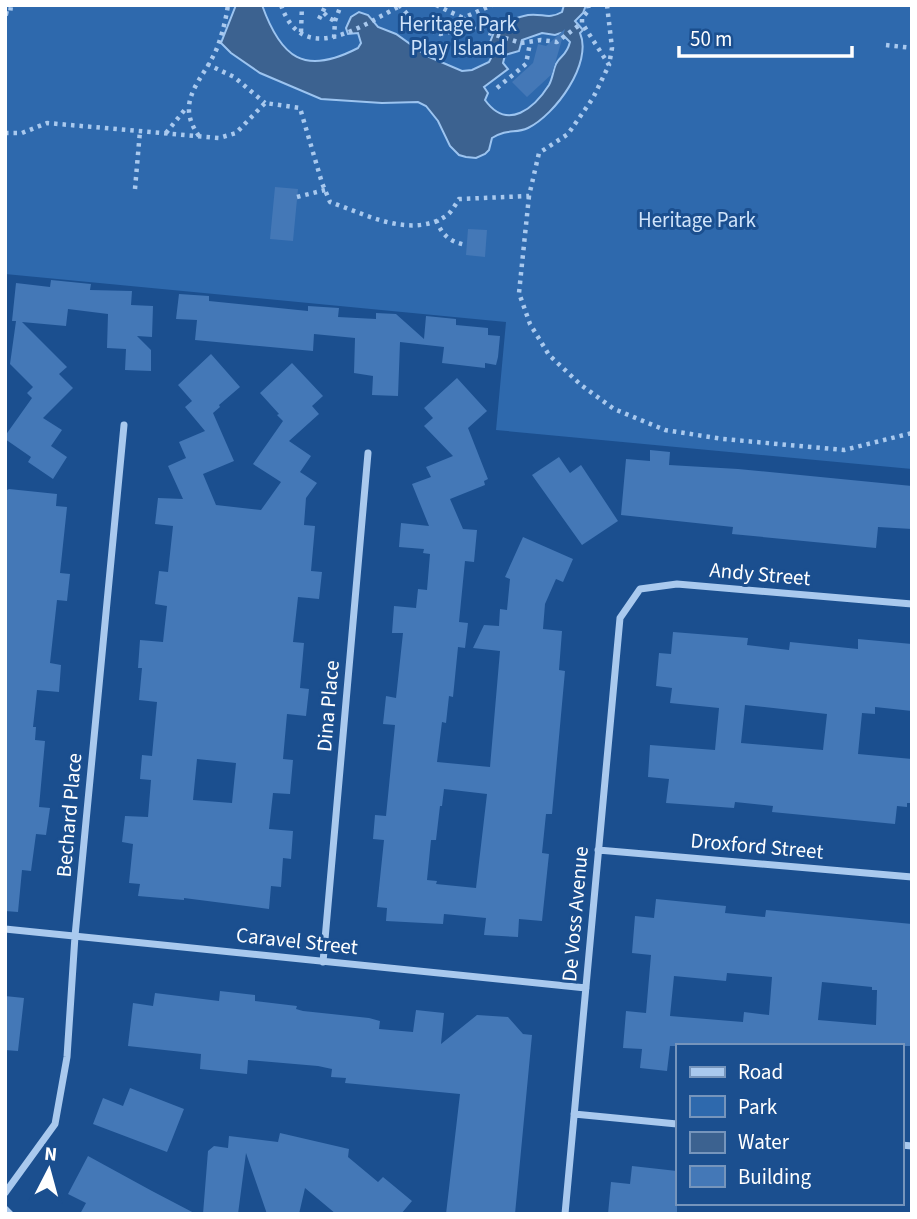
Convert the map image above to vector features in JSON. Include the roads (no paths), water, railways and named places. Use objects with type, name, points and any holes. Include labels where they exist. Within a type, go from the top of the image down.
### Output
[{"type":"street","name":"Bechard Place","points":[[5,1193],[55,1124],[67,1057],[75,936],[124,425]]},
{"type":"street","name":"Dina Place","points":[[323,962],[368,453]]},
{"type":"street","name":"Andy Street","points":[[620,618],[640,589],[677,584],[912,604]]},
{"type":"street","name":"De Voss Avenue","points":[[565,1214],[620,618]]},
{"type":"street","name":"Droxford Street","points":[[598,850],[912,877]]},
{"type":"street","name":"Caravel Street","points":[[5,929],[586,988]]},
{"type":"street","points":[[574,1114],[676,1124]]},
{"type":"street","points":[[5,1209],[10,1214]]},
{"type":"water","points":[[236,5],[262,5],[277,38],[286,49],[309,61],[323,61],[358,48],[361,43],[358,33],[348,34],[346,28],[351,17],[359,12],[368,15],[378,27],[396,34],[427,56],[462,71],[472,70],[489,62],[496,48],[489,45],[496,27],[524,16],[557,14],[562,12],[564,5],[586,5],[575,21],[583,30],[580,33],[583,45],[581,59],[560,100],[528,128],[492,138],[489,150],[476,158],[459,155],[450,146],[438,121],[426,106],[418,102],[382,103],[321,99],[260,73],[221,43]],"holes":[[[542,33],[561,33],[570,42],[543,93],[529,108],[520,113],[503,114],[494,109],[485,100],[488,93],[484,87],[508,69],[503,63],[505,55],[519,51],[522,40]]]},
{"type":"park label","name":"Heritage Park Play Island","points":[[458,36]]},
{"type":"park label","name":"Heritage Park","points":[[697,220]]}]
